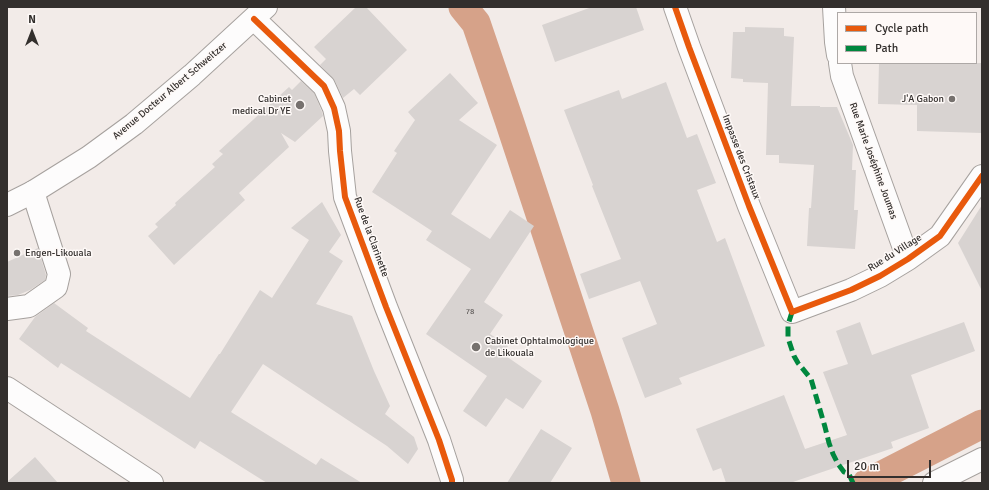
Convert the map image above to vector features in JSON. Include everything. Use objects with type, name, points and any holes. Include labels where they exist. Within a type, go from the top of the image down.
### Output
[{"type":"street","name":"Impasse des Cristaux","points":[[675,7],[749,206],[792,312]]},
{"type":"street","points":[[834,7],[837,48]]},
{"type":"street","name":"Avenue Docteur Albert Schweitzer","points":[[7,205],[33,192],[89,157],[134,124],[192,75],[260,13]]},
{"type":"street","name":"Rue de la Clarinette","points":[[260,13],[324,86],[334,108],[339,131],[345,196],[386,307],[438,440],[452,483]]},
{"type":"street","name":"Rue Marie Joséphine Joumas","points":[[840,64],[842,76],[908,259]]},
{"type":"street","name":"Rue du Village","points":[[792,312],[851,290],[880,276],[908,259],[940,236],[982,176]]},
{"type":"street","points":[[7,309],[29,306],[56,287],[59,274],[33,192]]},
{"type":"street","points":[[7,388],[152,483]]},
{"type":"street","points":[[934,483],[982,459]]},
{"type":"building","points":[[356,7],[366,7],[407,50],[360,95],[354,89],[343,98],[335,81],[320,65],[326,59],[314,47]]},
{"type":"building","points":[[592,7],[636,7],[644,30],[555,62],[542,25]]},
{"type":"building","points":[[745,27],[784,28],[784,36],[794,37],[791,106],[837,107],[853,145],[852,170],[856,170],[854,210],[858,210],[855,249],[807,246],[809,208],[811,208],[814,165],[779,163],[779,155],[766,155],[768,83],[743,82],[743,79],[731,78],[733,32],[745,32]]},
{"type":"building","points":[[982,63],[982,133],[917,131],[917,105],[878,104],[879,64]]},
{"type":"building","points":[[450,73],[478,103],[459,120],[497,145],[451,214],[490,239],[510,210],[534,226],[484,302],[503,315],[490,334],[508,346],[503,354],[542,381],[523,409],[506,398],[486,427],[463,411],[487,376],[426,334],[471,269],[426,240],[432,231],[372,192],[397,153],[394,151],[415,120],[408,112]]},
{"type":"building","points":[[301,81],[314,93],[323,116],[295,142],[281,133],[289,147],[239,193],[245,200],[174,265],[148,236],[158,227],[155,224],[176,205],[175,203],[215,167],[212,164],[223,154],[219,151],[289,87],[292,90]]},
{"type":"building","points":[[666,82],[687,138],[697,134],[716,183],[697,190],[717,242],[725,238],[765,346],[679,378],[682,384],[645,398],[622,338],[657,324],[640,281],[589,299],[580,274],[621,259],[564,110],[619,90],[622,99]]},
{"type":"building","points":[[322,202],[341,235],[329,252],[343,261],[316,304],[352,316],[390,406],[385,414],[414,437],[418,449],[408,464],[387,446],[263,364],[231,412],[316,465],[321,458],[362,483],[267,483],[200,441],[195,449],[61,363],[58,368],[19,339],[35,317],[54,303],[88,328],[86,331],[190,398],[220,354],[260,290],[272,298],[309,240],[291,228]]},
{"type":"building","points":[[982,205],[982,291],[958,243]]},
{"type":"building","points":[[38,248],[46,275],[45,280],[30,290],[18,295],[7,296],[7,262]]},
{"type":"building","points":[[860,322],[872,355],[964,322],[975,351],[911,375],[929,428],[891,442],[893,448],[790,483],[726,483],[721,468],[713,471],[696,429],[784,395],[805,449],[847,435],[823,372],[848,364],[836,331]]},
{"type":"building","points":[[541,429],[572,448],[550,483],[507,483]]},
{"type":"building","points":[[35,457],[58,483],[7,483],[7,482]]},
{"type":"waterway","points":[[463,7],[476,23],[605,411],[626,483]]},
{"type":"waterway","points":[[867,483],[982,424]]},
{"type":"marked path","points":[[792,312],[788,325],[788,338],[794,356],[811,379],[833,454],[844,472],[849,474],[853,483]]},
{"type":"cycle path","points":[[675,7],[749,206],[792,312],[851,290],[880,276],[908,259],[940,236],[982,176]]},
{"type":"cycle path","points":[[254,19],[324,86],[334,108],[339,131],[345,197],[386,307],[439,440],[452,483]]},
{"type":"place","name":"J'A Gabon","points":[[952,99]]},
{"type":"place","name":"Cabinet medical Dr YE","points":[[300,105]]},
{"type":"place","name":"Engen-Likouala","points":[[17,253]]},
{"type":"place","name":"Cabinet Ophtalmologique de Likouala","points":[[476,347]]}]
